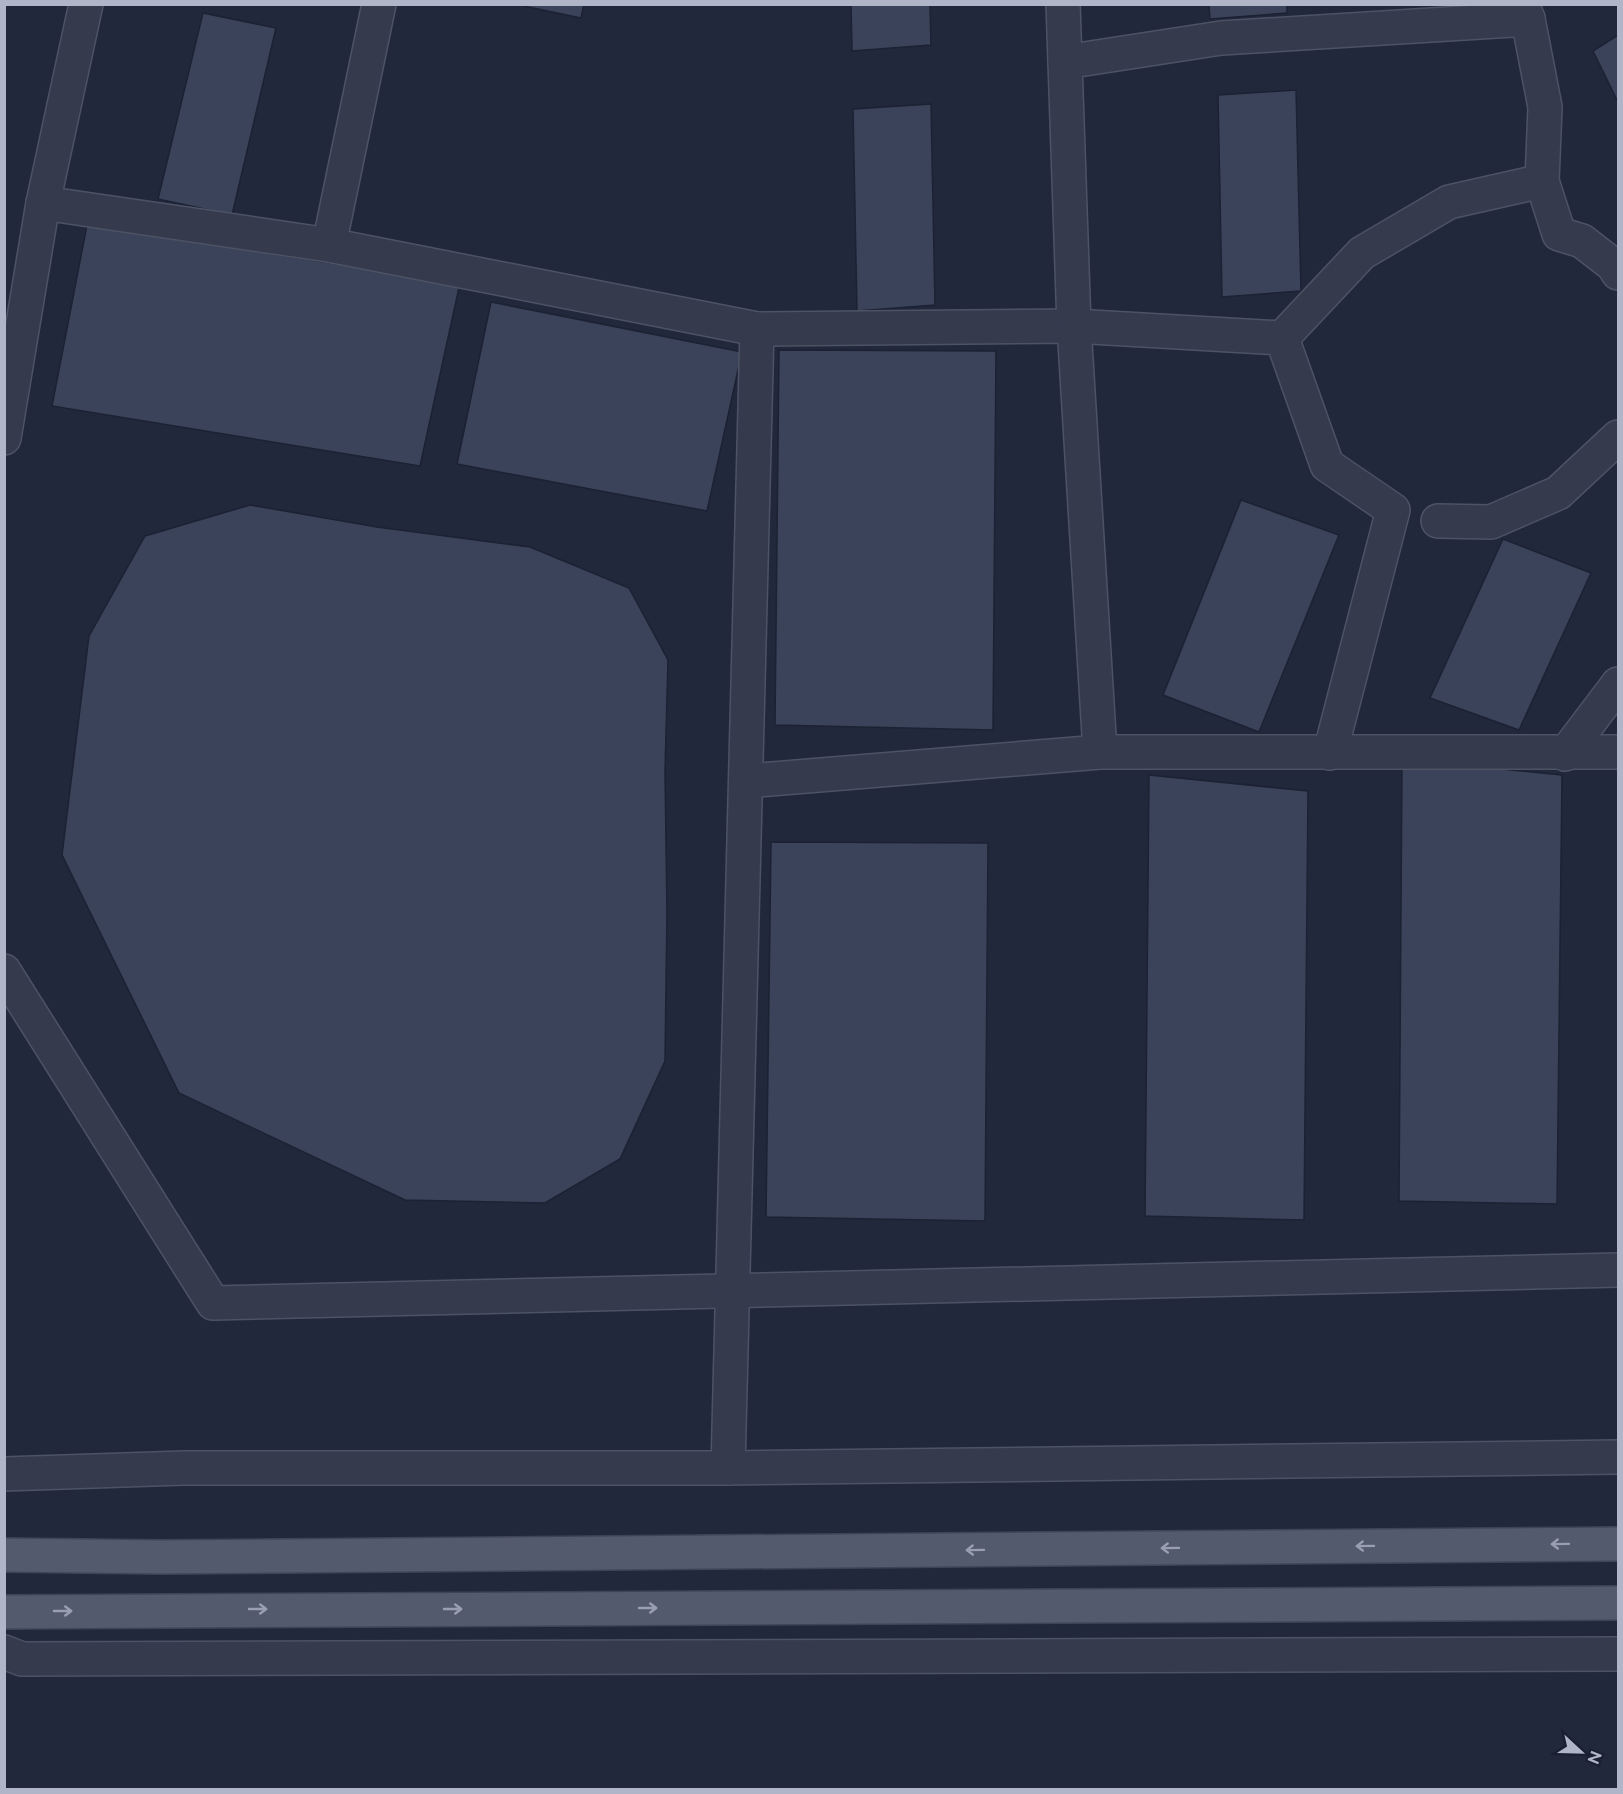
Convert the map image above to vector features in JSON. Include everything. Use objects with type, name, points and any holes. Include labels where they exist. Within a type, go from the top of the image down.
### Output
[{"type":"main road","points":[[4,1555],[185,1557],[1618,1544]]},
{"type":"main road","points":[[4,1612],[1618,1603]]},
{"type":"street","points":[[4,438],[43,203],[86,4]]},
{"type":"street","points":[[329,245],[379,4]]},
{"type":"street","points":[[1063,4],[1074,326],[1100,752]]},
{"type":"street","points":[[1065,62],[1221,38],[1525,12],[1545,107],[1542,181],[1559,234],[1582,242],[1613,266],[1618,273]]},
{"type":"street","points":[[1282,338],[1362,253],[1449,202],[1542,181]]},
{"type":"street","points":[[43,203],[329,245],[757,329],[1074,326],[1282,338]]},
{"type":"street","points":[[728,1468],[757,329]]},
{"type":"street","points":[[1282,338],[1327,465],[1393,510],[1330,753]]},
{"type":"street","points":[[1438,521],[1491,522],[1558,493],[1618,437]]},
{"type":"street","points":[[1565,754],[1618,684]]},
{"type":"street","points":[[746,781],[1100,752],[1565,754],[1618,752]]},
{"type":"street","points":[[4,971],[213,1303],[1618,1270]]},
{"type":"street","points":[[4,1474],[184,1468],[728,1468],[1618,1457]]},
{"type":"street","points":[[4,1652],[22,1659],[1618,1654]]},
{"type":"building","points":[[514,4],[584,4],[581,18]]},
{"type":"building","points":[[851,4],[930,4],[931,45],[852,51]]},
{"type":"building","points":[[1209,4],[1287,4],[1287,13],[1210,19]]},
{"type":"building","points":[[203,13],[276,28],[232,215],[158,199]]},
{"type":"building","points":[[1618,35],[1618,102],[1593,51]]},
{"type":"building","points":[[1296,90],[1301,291],[1222,297],[1218,95]]},
{"type":"building","points":[[931,104],[935,305],[857,311],[853,109]]},
{"type":"building","points":[[87,225],[460,283],[420,466],[52,406]]},
{"type":"building","points":[[491,302],[742,352],[707,511],[457,464]]},
{"type":"building","points":[[779,350],[996,351],[993,730],[775,725]]},
{"type":"building","points":[[1241,500],[1339,535],[1259,732],[1163,695]]},
{"type":"building","points":[[250,505],[377,527],[530,547],[629,588],[668,660],[665,771],[667,912],[665,1061],[620,1159],[545,1203],[405,1200],[179,1093],[62,855],[89,636],[145,536]]},
{"type":"building","points":[[1503,539],[1591,573],[1519,730],[1430,698]]},
{"type":"building","points":[[1402,759],[1562,775],[1557,1204],[1399,1201]]},
{"type":"building","points":[[1149,775],[1308,791],[1304,1220],[1145,1216]]},
{"type":"building","points":[[771,842],[988,843],[985,1221],[766,1217]]}]
